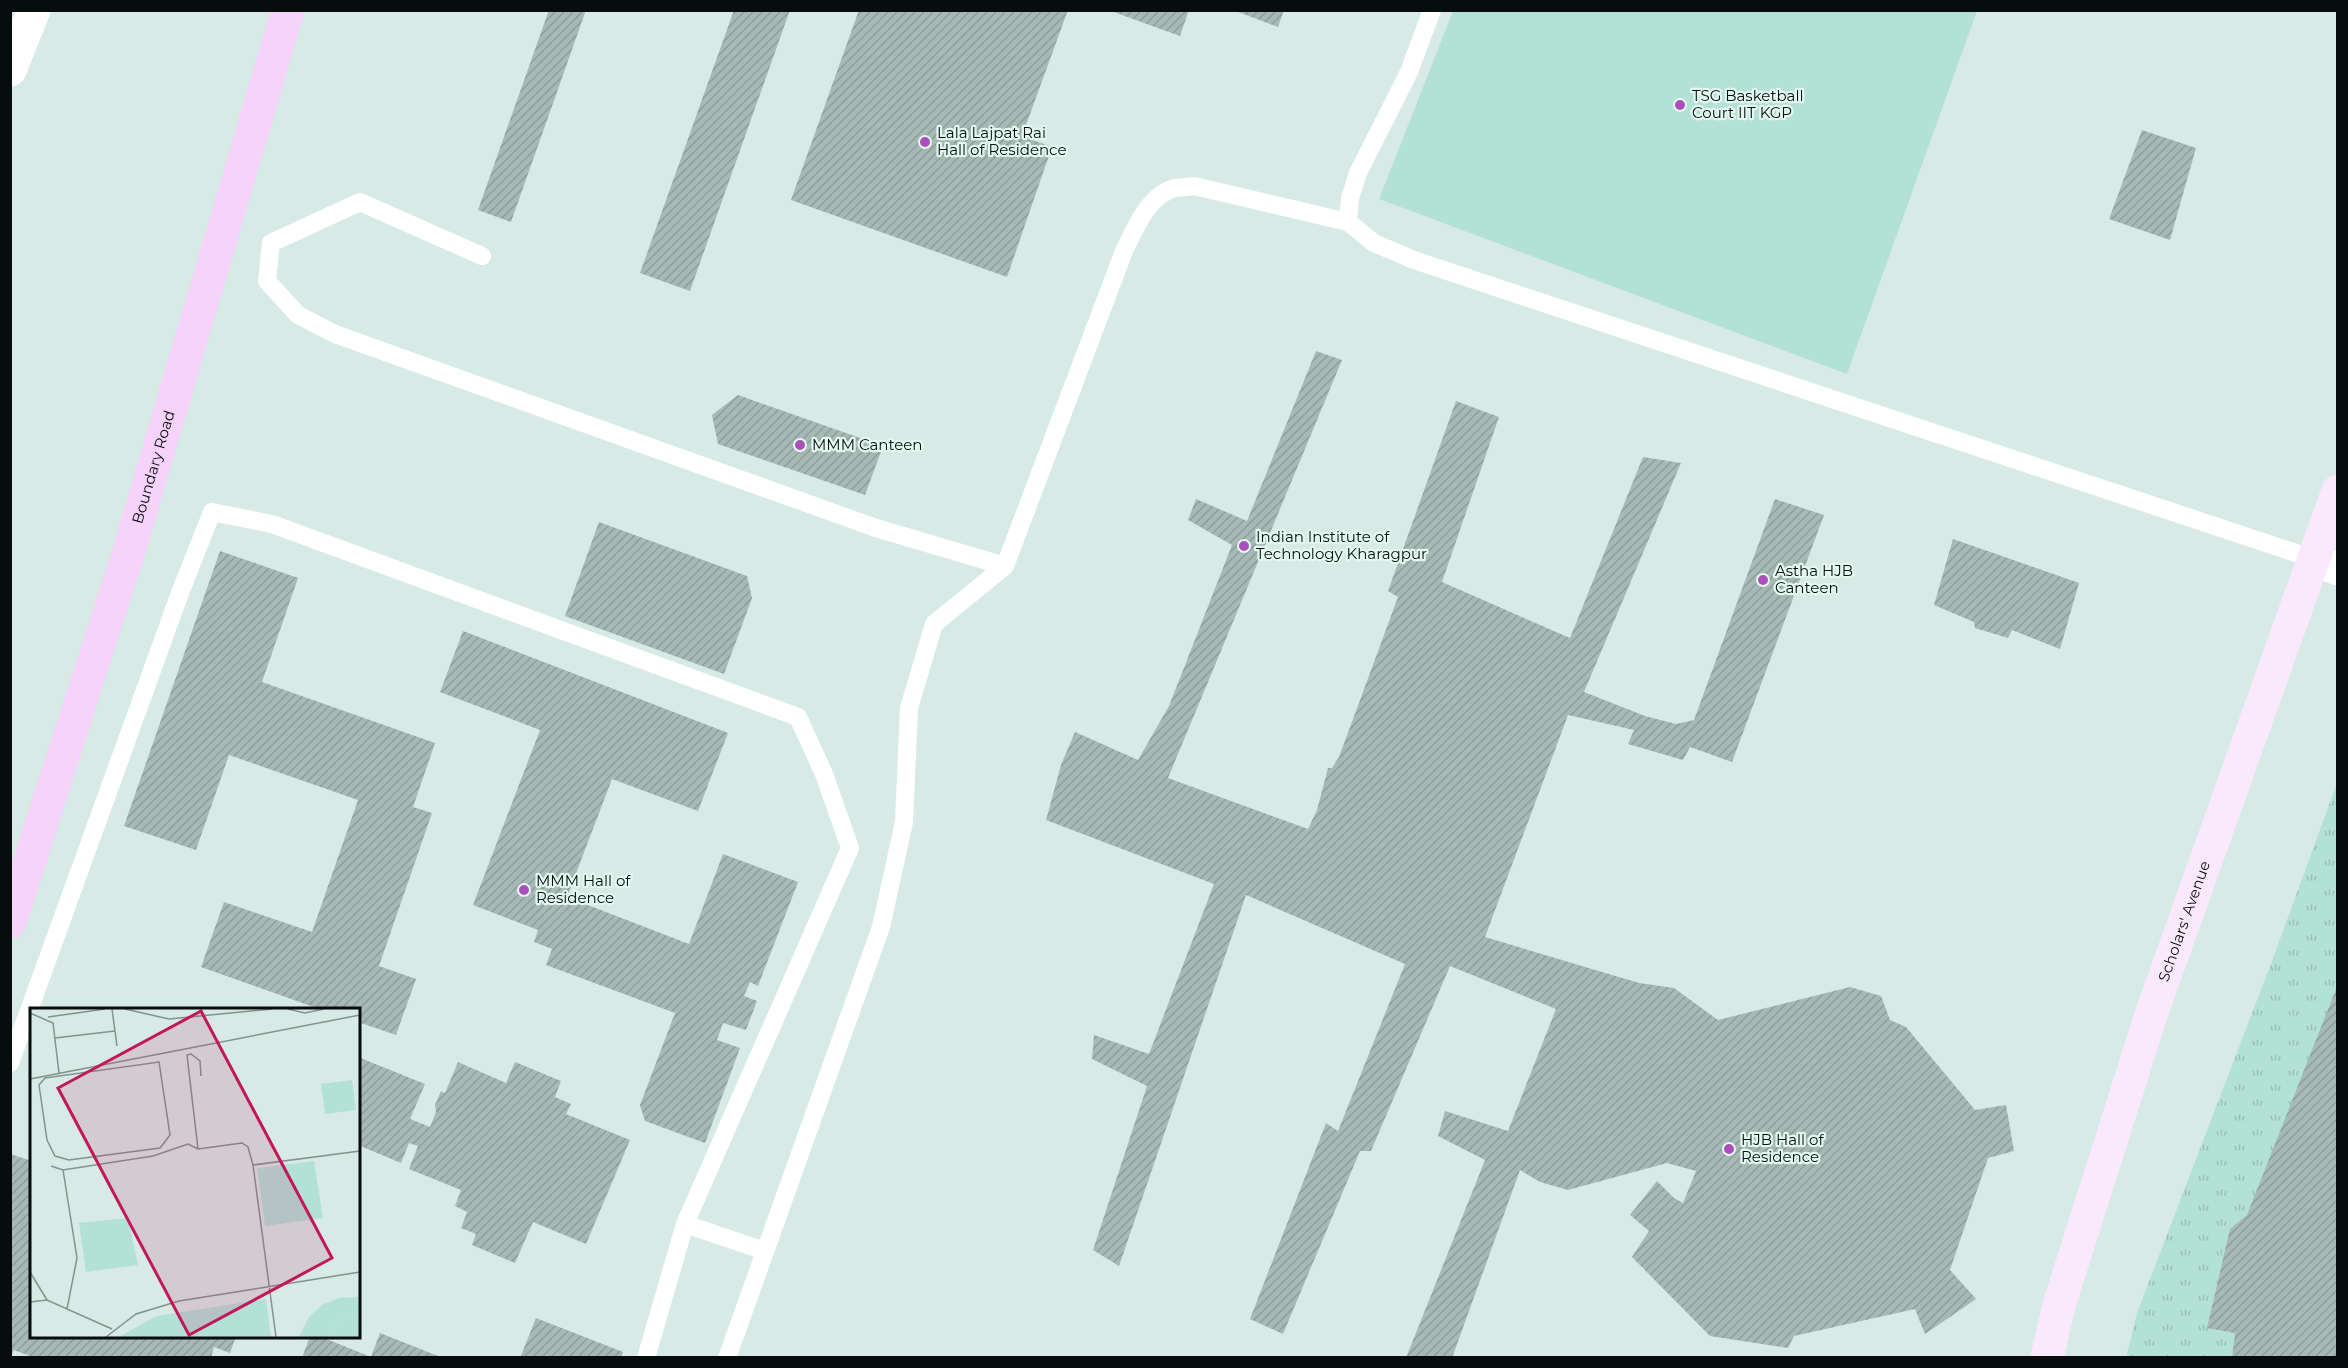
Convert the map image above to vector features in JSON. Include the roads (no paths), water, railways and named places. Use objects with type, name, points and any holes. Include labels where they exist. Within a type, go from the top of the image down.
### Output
[{"type":"main road","name":"Boundary Road","points":[[10,922],[128,554],[288,10]]},
{"type":"street","points":[[10,70],[34,10]]},
{"type":"street","name":"Scholars' Avenue","points":[[2047,1358],[2060,1305],[2152,1012],[2326,564],[2337,491]]},
{"type":"lane","points":[[1348,222],[1350,198],[1358,173],[1409,72],[1432,10]]},
{"type":"lane","points":[[727,1358],[881,927],[904,822],[909,708],[934,624],[1005,566],[1124,251],[1139,222],[1155,200],[1173,188],[1194,186],[1348,222],[1374,243],[1414,260],[2326,564]]},
{"type":"lane","points":[[482,256],[360,202],[271,243],[267,282],[298,315],[335,334],[876,528],[1005,566]]},
{"type":"lane","points":[[10,1063],[180,593],[212,512],[272,524],[798,717],[824,774],[850,848],[685,1224],[646,1358]]},
{"type":"lane","points":[[685,1224],[765,1251]]},
{"type":"place","name":"TSG Basketball Court IIT KGP","points":[[1680,105]]},
{"type":"place","name":"Lala Lajpat Rai Hall of Residence","points":[[925,142]]},
{"type":"place","name":"MMM Canteen","points":[[800,445]]},
{"type":"place","name":"Indian Institute of Technology Kharagpur","points":[[1244,546]]},
{"type":"place","name":"Astha HJB Canteen","points":[[1763,580]]},
{"type":"place","name":"MMM Hall of Residence","points":[[524,890]]},
{"type":"place","name":"HJB Hall of Residence","points":[[1729,1149]]}]
